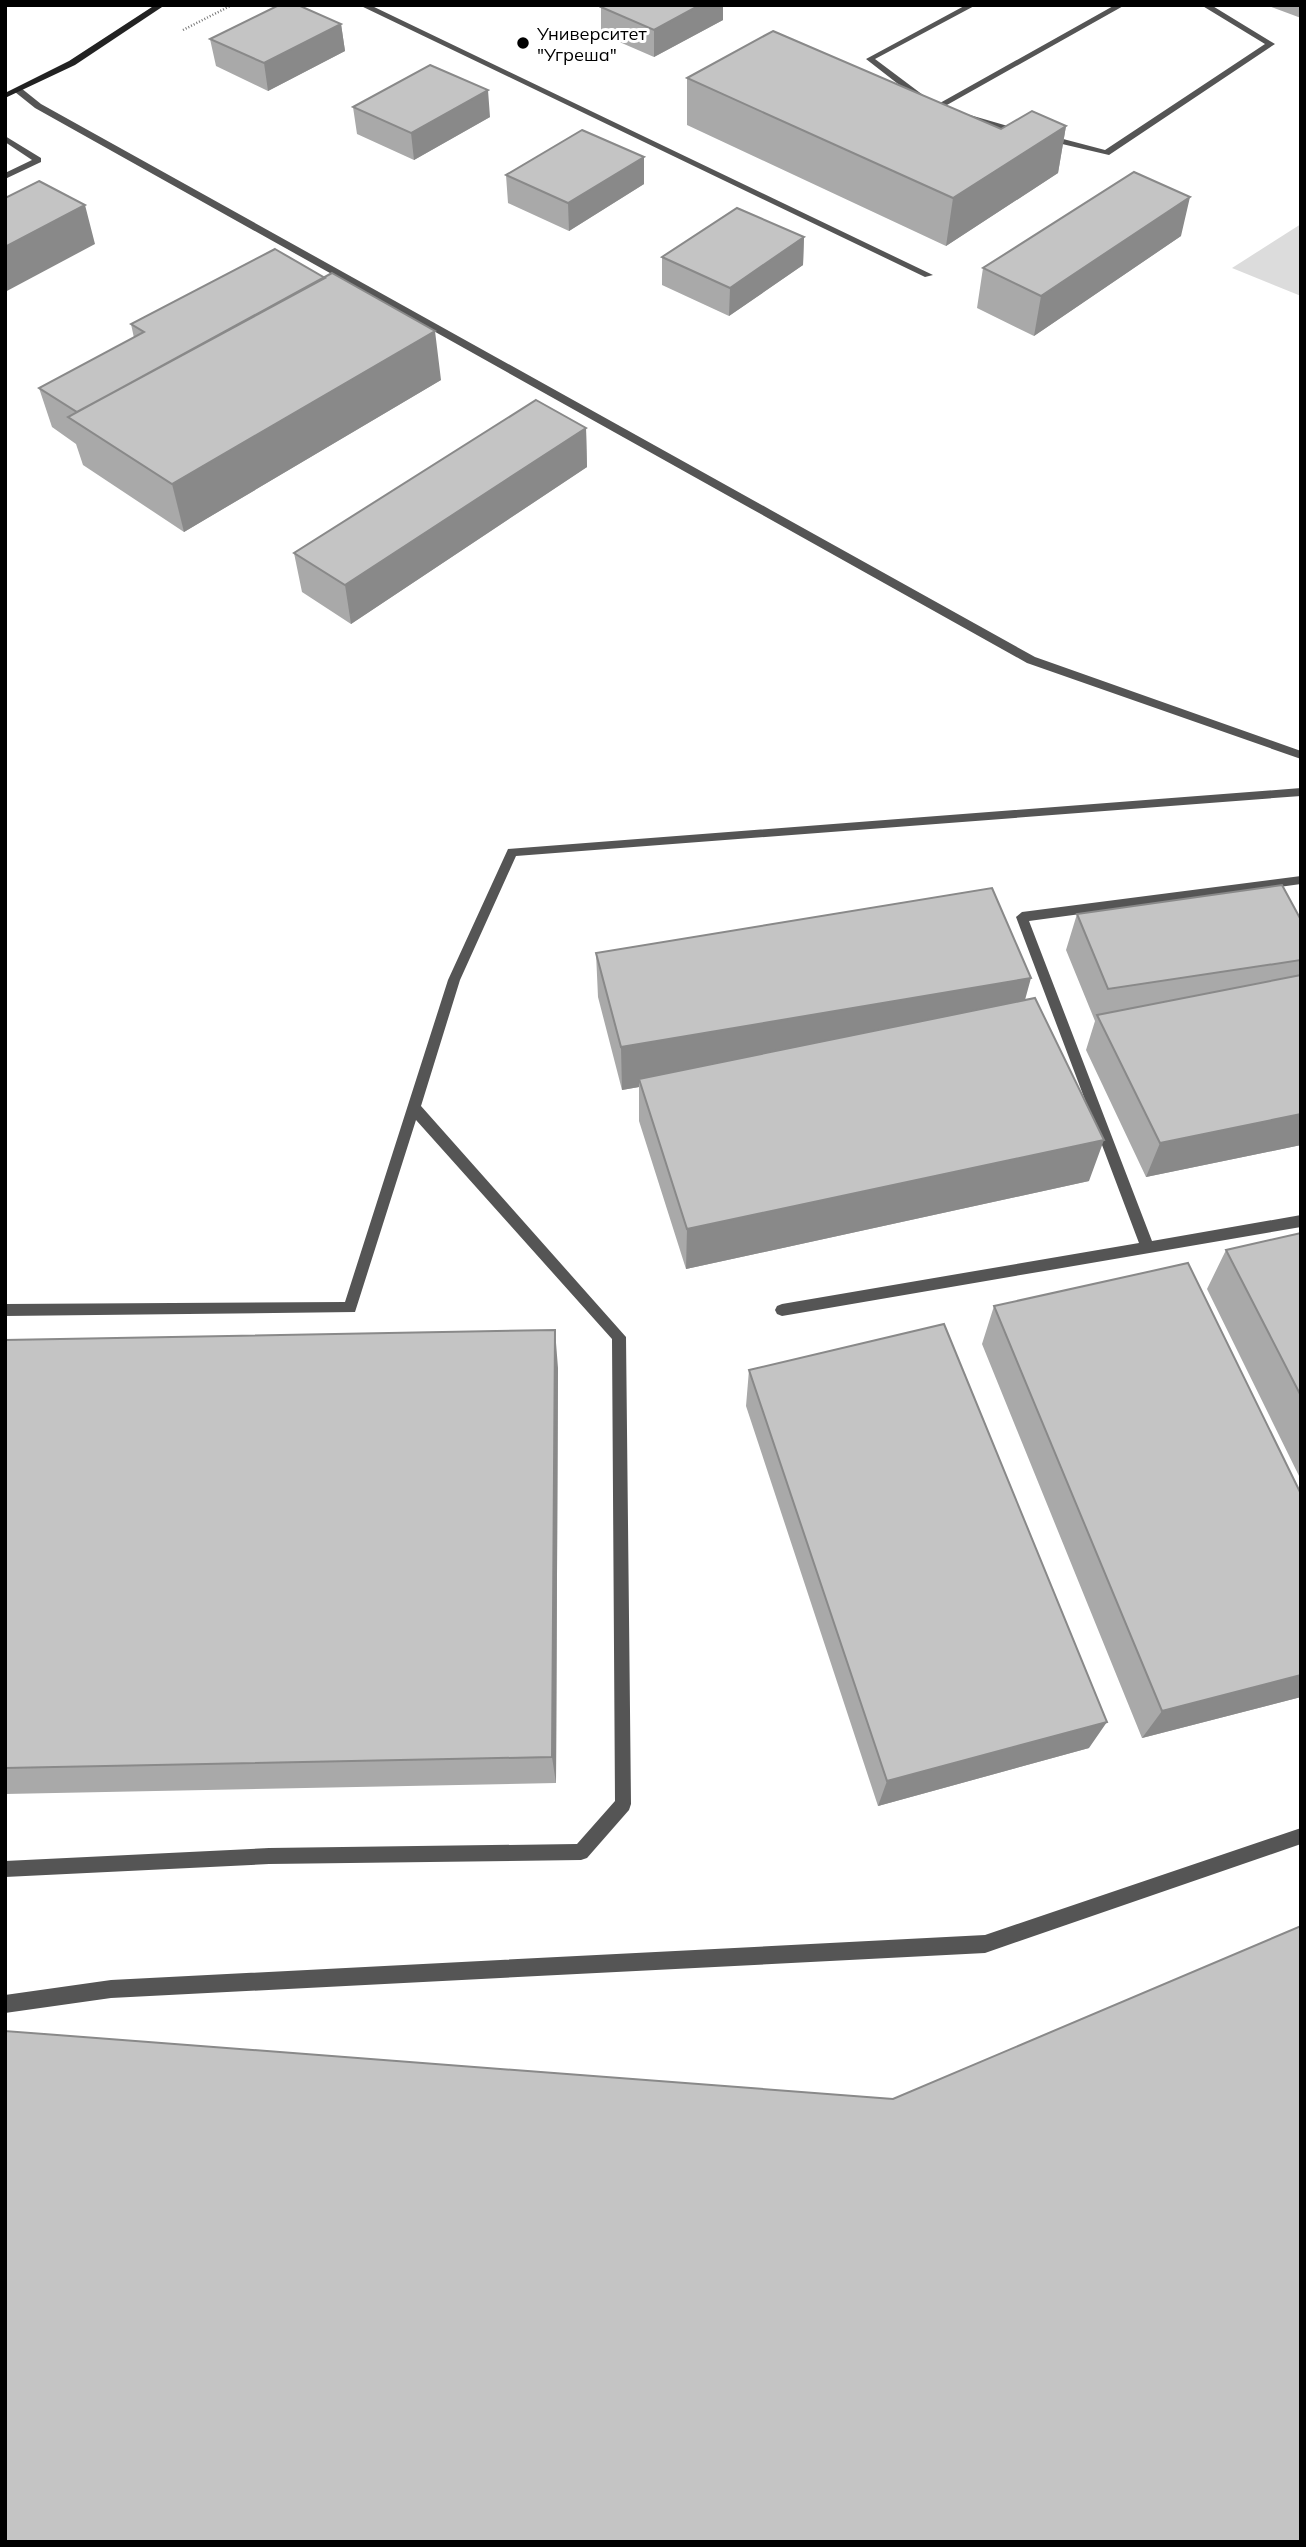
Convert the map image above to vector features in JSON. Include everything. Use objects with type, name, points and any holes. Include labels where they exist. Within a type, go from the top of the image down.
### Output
[{"type":"main road","points":[[5,96],[72,62],[161,5]]},
{"type":"lane","points":[[363,5],[928,275]]},
{"type":"lane","points":[[972,5],[870,59],[935,108],[1027,132]]},
{"type":"lane","points":[[935,108],[1121,5]]},
{"type":"lane","points":[[1040,136],[1106,153],[1271,44],[1205,5]]},
{"type":"lane","points":[[18,90],[50,113],[1031,660],[1301,755]]},
{"type":"lane","points":[[5,138],[38,160],[5,176]]},
{"type":"lane","points":[[5,1310],[351,1308],[454,980],[512,852],[1301,792]]},
{"type":"lane","points":[[1148,1247],[1022,917],[1301,880]]},
{"type":"lane","points":[[5,1869],[269,1856],[581,1852],[623,1804],[619,1337],[414,1108]]},
{"type":"lane","points":[[782,1310],[1301,1221]]},
{"type":"lane","points":[[5,2004],[111,1989],[985,1944],[1301,1836]]},
{"type":"shaded area","points":[[1301,224],[1301,296],[1232,268]]},
{"type":"building","points":[[279,5],[298,5],[341,24],[264,63],[210,39]]},
{"type":"building","points":[[700,5],[654,30],[601,7]]},
{"type":"building","points":[[773,31],[1001,129],[1032,111],[1066,126],[953,198],[687,78]]},
{"type":"building","points":[[430,65],[488,90],[411,133],[353,107]]},
{"type":"building","points":[[582,130],[644,157],[568,203],[506,175]]},
{"type":"building","points":[[1134,172],[1190,197],[1041,296],[983,268]]},
{"type":"building","points":[[39,181],[85,205],[5,247],[5,198]]},
{"type":"building","points":[[737,208],[804,237],[730,288],[662,257]]},
{"type":"building","points":[[275,249],[325,278],[77,412],[39,388],[144,332],[131,324]]},
{"type":"building","points":[[332,273],[435,331],[172,484],[68,417]]},
{"type":"building","points":[[536,400],[586,428],[345,585],[294,553]]},
{"type":"building","points":[[1282,885],[1301,920],[1301,960],[1108,989],[1077,914]]},
{"type":"building","points":[[992,888],[1031,978],[621,1047],[596,953]]},
{"type":"building","points":[[1301,975],[1301,1114],[1160,1143],[1097,1015]]},
{"type":"building","points":[[1035,998],[1104,1140],[687,1229],[639,1079]]},
{"type":"building","points":[[1301,1233],[1301,1396],[1226,1250]]},
{"type":"building","points":[[1188,1263],[1301,1494],[1301,1675],[1162,1711],[994,1306]]},
{"type":"building","points":[[944,1324],[1107,1722],[887,1781],[749,1370]]},
{"type":"building","points":[[555,1330],[552,1757],[5,1768],[5,1340]]},
{"type":"building","points":[[1301,1926],[1301,2542],[5,2542],[5,2031],[893,2099]]},
{"type":"place","name":"Университет \"Угреша\"","points":[[523,43]]}]
